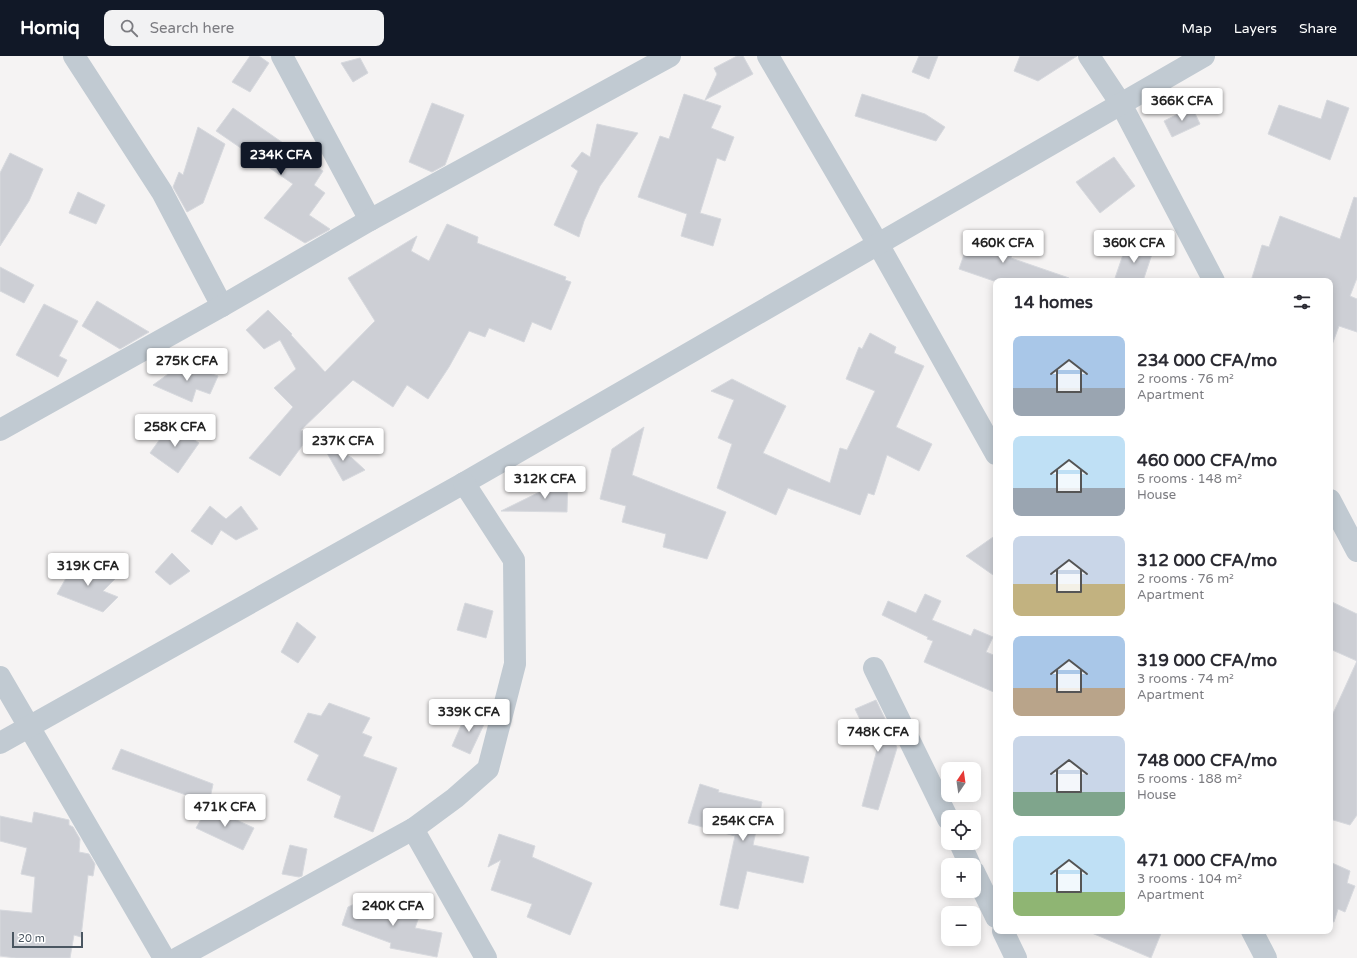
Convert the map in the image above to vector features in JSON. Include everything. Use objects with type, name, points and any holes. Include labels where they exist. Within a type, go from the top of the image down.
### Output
[{"type":"street","points":[[74,56],[162,192],[222,306]]},
{"type":"street","points":[[282,56],[370,220]]},
{"type":"street","points":[[0,430],[222,306],[370,220],[670,56]]},
{"type":"street","points":[[768,56],[878,244],[993,449]]},
{"type":"street","points":[[1089,56],[1121,104],[1212,278]]},
{"type":"street","points":[[0,744],[464,483],[1204,56]]},
{"type":"street","points":[[178,958],[413,829],[455,798],[488,769],[515,664],[514,560],[464,483]]},
{"type":"street","points":[[1333,506],[1357,551]]},
{"type":"street","points":[[874,668],[944,810]]},
{"type":"street","points":[[0,676],[164,958]]},
{"type":"street","points":[[413,829],[486,958]]},
{"type":"street","points":[[981,886],[993,911]]},
{"type":"street","points":[[1004,934],[1010,956]]},
{"type":"street","points":[[1254,934],[1266,958]]},
{"type":"building","points":[[250,56],[259,56],[269,63],[250,92],[232,82]]},
{"type":"building","points":[[737,56],[743,56],[753,74],[705,100],[717,74],[714,68]]},
{"type":"building","points":[[919,56],[938,56],[929,79],[912,72]]},
{"type":"building","points":[[1020,56],[1077,56],[1038,81],[1014,71]]},
{"type":"building","points":[[360,58],[368,73],[353,82],[341,63]]},
{"type":"building","points":[[684,94],[721,106],[711,128],[734,137],[725,161],[717,158],[700,213],[721,219],[713,246],[681,236],[687,214],[638,197],[660,136],[669,139]]},
{"type":"building","points":[[862,94],[925,114],[945,127],[936,141],[855,116]]},
{"type":"building","points":[[1327,100],[1349,108],[1330,160],[1268,134],[1279,105],[1321,119]]},
{"type":"building","points":[[432,103],[464,115],[445,165],[432,172],[409,162]]},
{"type":"building","points":[[1192,107],[1200,124],[1172,137],[1164,121]]},
{"type":"building","points":[[233,108],[323,171],[314,185],[325,193],[309,215],[330,229],[329,230],[305,243],[264,218],[293,184],[216,131]]},
{"type":"building","points":[[597,124],[638,133],[600,186],[584,221],[579,237],[554,225],[578,171],[571,166],[582,152],[590,157]]},
{"type":"building","points":[[198,127],[225,144],[203,203],[187,212],[173,187],[179,172],[183,175]]},
{"type":"building","points":[[10,153],[43,169],[29,201],[0,246],[0,173]]},
{"type":"building","points":[[1114,157],[1135,186],[1100,213],[1076,182]]},
{"type":"building","points":[[78,192],[105,205],[96,224],[69,213]]},
{"type":"building","points":[[1354,197],[1357,198],[1357,278],[1350,296],[1357,299],[1357,332],[1339,326],[1333,342],[1333,278],[1252,278],[1262,245],[1269,247],[1280,216],[1340,239]]},
{"type":"building","points":[[447,224],[478,237],[477,243],[566,277],[565,280],[571,282],[551,330],[532,322],[524,342],[489,328],[485,337],[469,331],[449,367],[428,399],[407,385],[393,407],[353,380],[301,430],[310,435],[280,476],[249,458],[293,407],[274,388],[296,369],[280,340],[264,349],[246,330],[268,310],[292,334],[291,335],[325,372],[375,321],[348,278],[417,236],[411,251],[429,261]]},
{"type":"building","points":[[995,233],[1015,238],[1011,258],[1069,278],[993,278],[993,281],[959,269],[968,243],[990,251]]},
{"type":"building","points":[[1127,243],[1153,251],[1144,278],[1115,278]]},
{"type":"building","points":[[0,267],[34,285],[24,303],[0,291]]},
{"type":"building","points":[[97,301],[149,332],[120,349],[82,326]]},
{"type":"building","points":[[44,304],[78,321],[59,356],[67,360],[58,377],[16,355]]},
{"type":"building","points":[[870,333],[896,347],[894,353],[924,366],[896,427],[932,444],[919,471],[887,455],[874,495],[868,493],[860,515],[788,488],[776,515],[717,488],[732,444],[718,438],[734,400],[711,391],[732,379],[786,406],[763,453],[830,483],[840,448],[847,450],[875,391],[846,379],[859,347],[862,349]]},
{"type":"building","points":[[182,364],[218,376],[210,394],[196,389],[192,402],[153,385]]},
{"type":"building","points":[[171,424],[199,443],[178,473],[150,453]]},
{"type":"building","points":[[644,427],[632,475],[726,512],[707,559],[663,547],[666,534],[622,522],[626,506],[600,499],[612,449]]},
{"type":"building","points":[[319,439],[352,458],[365,470],[343,481]]},
{"type":"building","points":[[568,478],[567,512],[501,511]]},
{"type":"building","points":[[210,506],[226,519],[241,506],[258,529],[236,540],[221,530],[212,545],[191,531]]},
{"type":"building","points":[[993,537],[993,575],[966,556]]},
{"type":"building","points":[[172,553],[190,571],[170,585],[155,572]]},
{"type":"building","points":[[77,559],[116,578],[103,591],[118,597],[103,612],[57,594]]},
{"type":"building","points":[[925,594],[941,601],[932,620],[971,636],[974,629],[993,637],[986,652],[993,655],[993,692],[924,662],[933,641],[927,639],[928,637],[882,615],[888,601],[916,613]]},
{"type":"building","points":[[1333,602],[1357,614],[1357,661],[1333,650]]},
{"type":"building","points":[[465,603],[493,611],[486,638],[457,630]]},
{"type":"building","points":[[297,622],[316,637],[298,663],[281,652]]},
{"type":"building","points":[[1357,661],[1357,815],[1350,825],[1333,820],[1333,713]]},
{"type":"building","points":[[876,700],[897,748],[878,810],[862,806],[882,731],[867,734],[855,709]]},
{"type":"building","points":[[329,703],[370,718],[362,733],[372,737],[363,756],[397,768],[373,832],[334,817],[341,796],[307,780],[319,755],[294,742],[308,713],[321,716]]},
{"type":"building","points":[[467,712],[486,720],[470,754],[452,746]]},
{"type":"building","points":[[121,749],[213,784],[209,803],[112,769]]},
{"type":"building","points":[[700,784],[719,790],[718,792],[762,802],[753,845],[809,857],[803,883],[747,871],[738,909],[720,905],[735,836],[688,823]]},
{"type":"building","points":[[208,807],[254,828],[243,850],[196,828]]},
{"type":"building","points":[[34,812],[69,820],[69,825],[73,827],[80,839],[79,852],[89,854],[95,864],[93,876],[88,875],[81,937],[74,935],[70,958],[16,958],[0,956],[0,910],[32,913],[35,877],[21,874],[27,848],[0,841],[0,816],[32,823]]},
{"type":"building","points":[[499,834],[535,846],[532,857],[592,883],[570,935],[527,917],[532,904],[491,890],[501,860],[488,867]]},
{"type":"building","points":[[290,845],[307,849],[302,876],[299,877],[282,874]]},
{"type":"building","points":[[1333,863],[1350,871],[1347,883],[1355,886],[1345,912],[1338,909],[1334,922]]},
{"type":"building","points":[[386,899],[421,911],[415,928],[442,933],[437,957],[390,948],[391,943],[342,925],[348,907],[363,900],[383,908]]},
{"type":"building","points":[[1094,934],[1161,934],[1151,958]]}]
